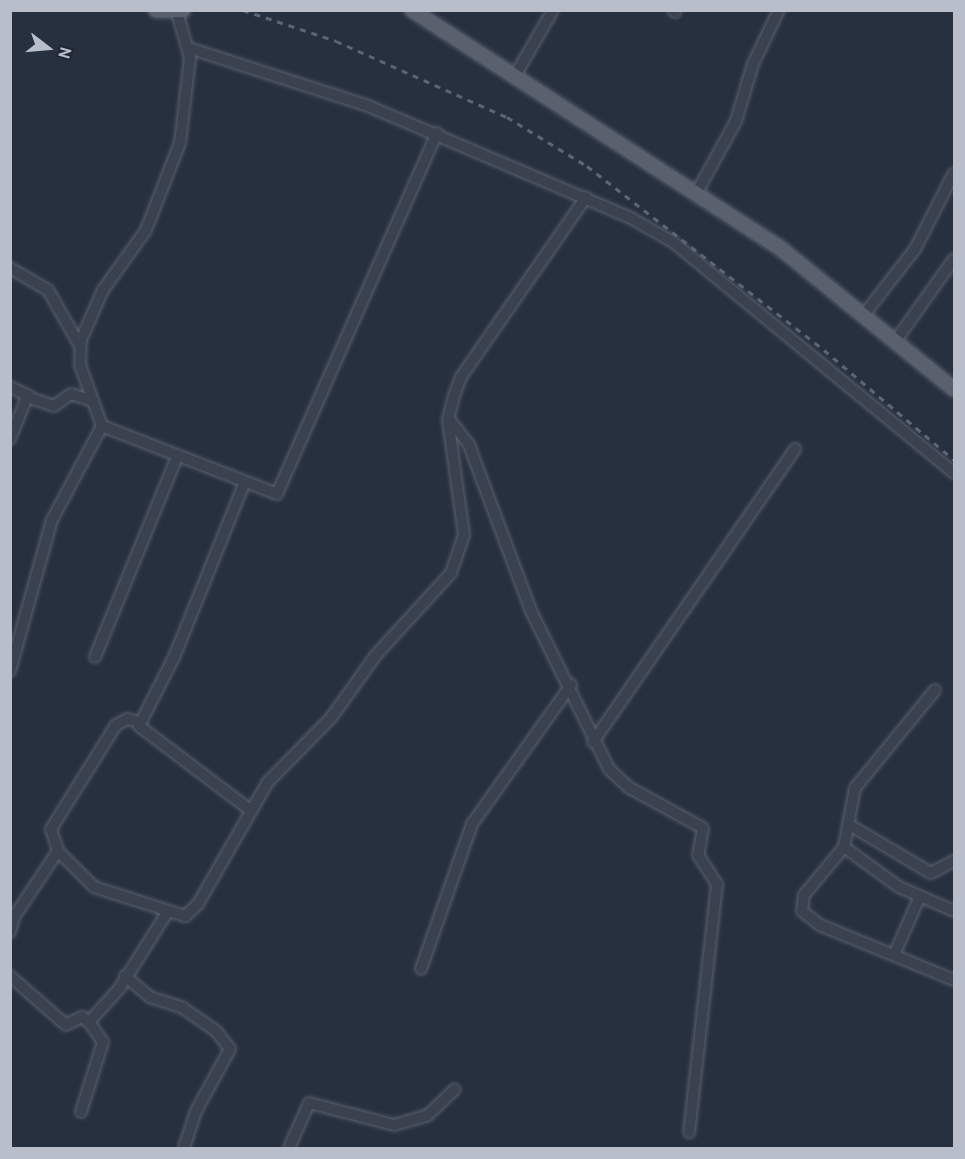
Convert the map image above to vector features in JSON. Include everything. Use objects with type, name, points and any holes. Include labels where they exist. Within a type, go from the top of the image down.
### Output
[{"type":"main road","points":[[156,10],[180,11]]},
{"type":"main road","points":[[412,10],[516,74],[779,247],[894,343],[954,389]]},
{"type":"street","points":[[516,74],[553,10]]},
{"type":"street","points":[[698,192],[736,121],[753,64],[779,10]]},
{"type":"street","points":[[180,11],[189,48],[178,150],[146,230],[103,290],[80,346],[80,365],[102,426],[272,495],[283,487],[310,411],[437,133]]},
{"type":"street","points":[[189,48],[289,76],[437,133],[586,197],[673,242],[954,473]]},
{"type":"street","points":[[863,316],[910,257],[954,173]]},
{"type":"street","points":[[250,810],[146,732],[140,722],[127,719],[116,725],[56,814],[51,829],[58,851],[94,887],[185,916],[194,908],[250,810],[289,757],[331,718],[375,655],[451,573],[464,535],[448,419],[461,377],[586,197]]},
{"type":"street","points":[[894,343],[954,258]]},
{"type":"street","points":[[10,268],[48,290],[80,346]]},
{"type":"street","points":[[10,387],[54,406],[71,394],[93,401]]},
{"type":"street","points":[[10,439],[28,396]]},
{"type":"street","points":[[448,419],[469,445],[522,590],[571,685],[592,742],[628,787],[699,823],[704,834],[700,862],[717,884],[689,1132]]},
{"type":"street","points":[[10,671],[52,520],[102,426]]},
{"type":"street","points":[[592,742],[795,449]]},
{"type":"street","points":[[95,657],[177,457]]},
{"type":"street","points":[[140,722],[170,666],[244,484]]},
{"type":"street","points":[[421,969],[472,824],[571,685]]},
{"type":"street","points":[[935,690],[855,788],[844,847],[804,895],[802,911],[894,955],[954,980]]},
{"type":"street","points":[[848,824],[931,873],[954,861]]},
{"type":"street","points":[[844,847],[920,896],[954,911]]},
{"type":"street","points":[[10,932],[20,908],[58,851]]},
{"type":"street","points":[[894,955],[920,896]]},
{"type":"street","points":[[89,1022],[119,989],[125,976],[168,911]]},
{"type":"street","points":[[10,976],[69,1026],[82,1017],[89,1022],[103,1041],[81,1112]]},
{"type":"street","points":[[125,976],[150,997],[183,1008],[216,1031],[230,1049],[196,1111],[183,1149]]},
{"type":"street","points":[[289,1149],[309,1103],[394,1125],[428,1115],[455,1089]]},
{"type":"railway","points":[[243,10],[336,41],[507,117],[587,166],[824,350],[954,460]]}]
